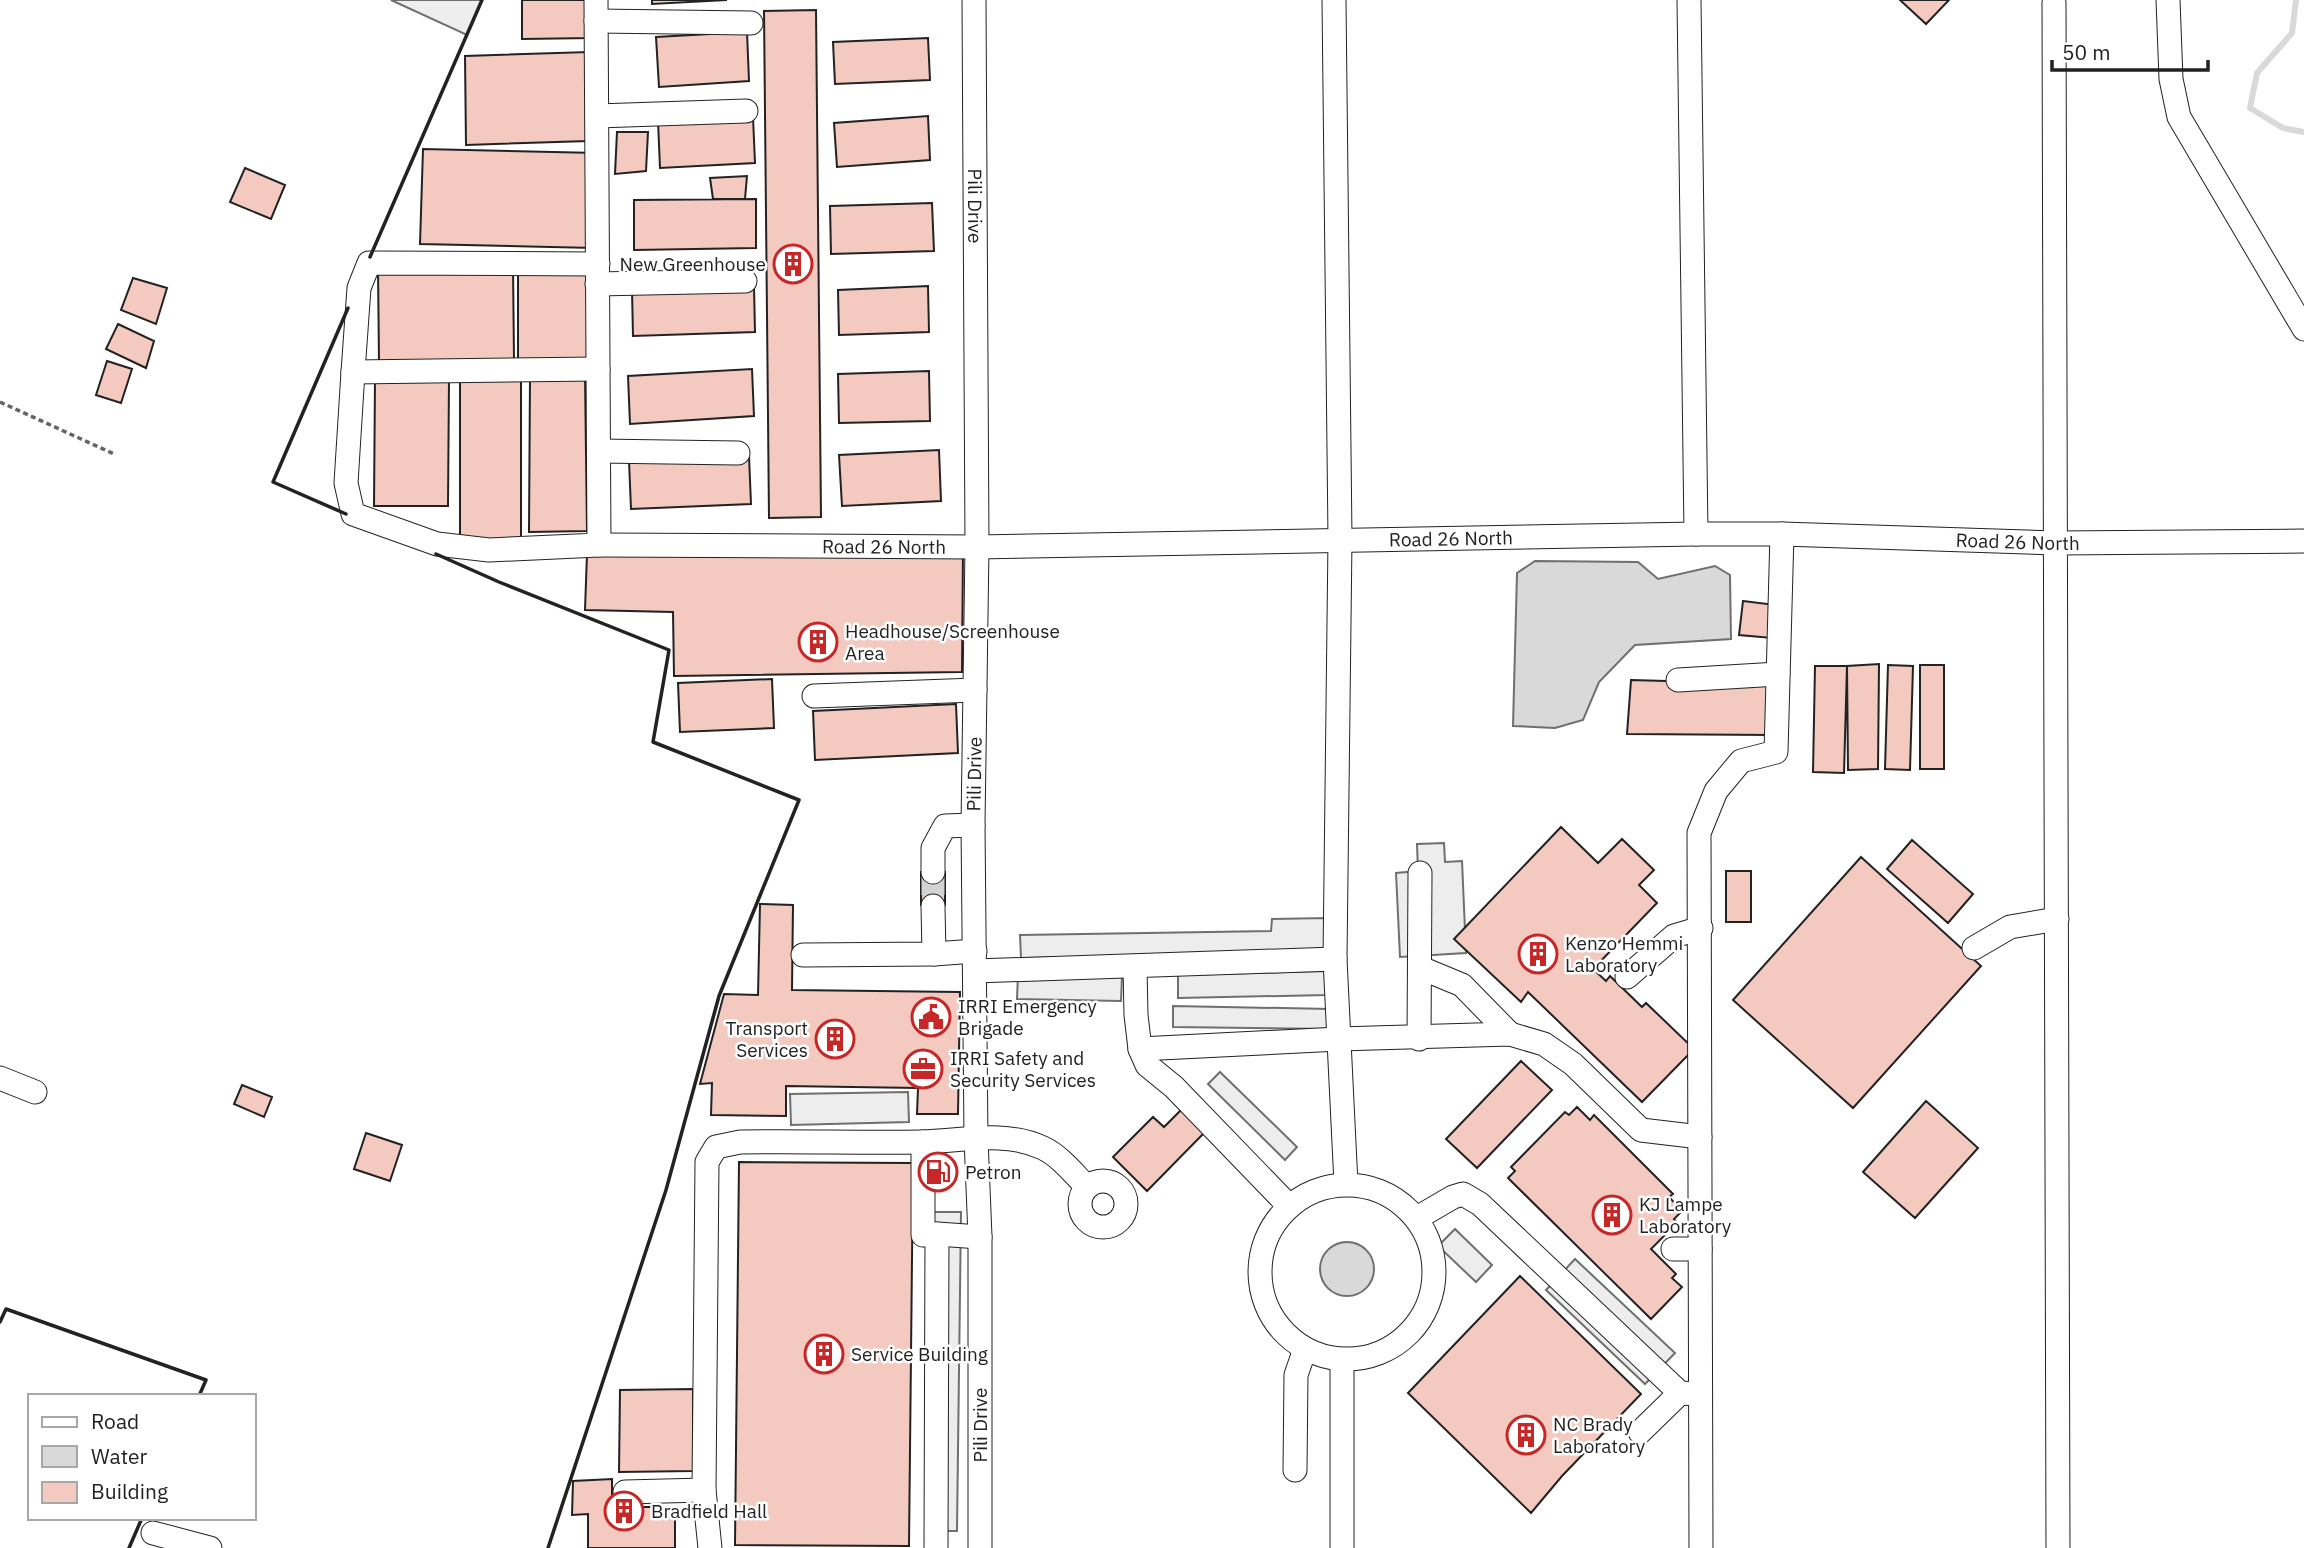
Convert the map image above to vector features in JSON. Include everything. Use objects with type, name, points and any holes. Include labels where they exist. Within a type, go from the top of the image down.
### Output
[{"type":"street","name":"Pili Drive","points":[[974,0],[977,547],[973,825],[976,1138],[980,1237],[980,1548]]},
{"type":"street","points":[[1334,0],[1340,539],[1335,959],[1346,1184]]},
{"type":"street","points":[[1689,0],[1696,534]]},
{"type":"street","points":[[2168,0],[2171,79],[2179,117],[2304,329]]},
{"type":"street","points":[[2054,3],[2058,1548]]},
{"type":"street","points":[[599,545],[596,10],[751,23]]},
{"type":"street","points":[[597,116],[746,111]]},
{"type":"street","points":[[598,369],[353,372],[359,288],[369,263],[745,281]]},
{"type":"street","name":"Road 26 North","points":[[353,372],[346,483],[353,514],[437,544],[476,549],[599,545],[977,547],[1696,534],[1782,534],[2056,543],[2304,541]]},
{"type":"street","points":[[598,450],[738,453]]},
{"type":"street","points":[[1701,1548],[1690,1394],[1700,1249],[1699,833],[1716,791],[1741,761],[1776,752],[1782,534]]},
{"type":"street","points":[[1678,680],[1779,674]]},
{"type":"street","points":[[814,696],[975,690]]},
{"type":"street","points":[[933,872],[933,848],[945,826],[973,825]]},
{"type":"street","points":[[1419,1038],[1420,873]]},
{"type":"street","points":[[933,905],[934,954]]},
{"type":"street","points":[[1974,948],[2010,927],[2057,919]]},
{"type":"street","points":[[1627,977],[1674,936],[1701,928]]},
{"type":"street","points":[[803,955],[934,954],[975,961],[1135,967],[1335,959]]},
{"type":"street","points":[[1135,967],[1140,1049],[1147,1065],[1174,1087],[1289,1206]]},
{"type":"street","points":[[1421,968],[1462,985],[1510,1034]]},
{"type":"street","points":[[1140,1049],[1510,1034],[1544,1044],[1573,1064],[1641,1130],[1700,1137]]},
{"type":"street","points":[[0,1078],[35,1092]]},
{"type":"street","points":[[710,1548],[705,1490],[707,1162],[716,1147],[740,1142],[1017,1139],[1044,1148],[1087,1187]]},
{"type":"street","points":[[923,1142],[923,1235],[980,1237]]},
{"type":"street","points":[[1346,1184],[1373,1188],[1397,1200],[1417,1218],[1430,1243],[1435,1272],[1430,1300],[1417,1325],[1396,1345],[1371,1357],[1342,1360],[1323,1357],[1304,1349],[1282,1332],[1267,1309],[1260,1282],[1261,1254],[1271,1228],[1289,1206],[1316,1191],[1346,1184]]},
{"type":"street","points":[[1417,1218],[1463,1194],[1480,1204],[1690,1394]]},
{"type":"street","points":[[936,1548],[937,1234]]},
{"type":"street","points":[[1673,1249],[1700,1249]]},
{"type":"street","points":[[1295,1470],[1296,1375],[1304,1349]]},
{"type":"street","points":[[1342,1360],[1342,1548]]},
{"type":"street","points":[[1640,1432],[1690,1394]]},
{"type":"street","points":[[625,1492],[705,1490]]},
{"type":"street","points":[[154,1533],[211,1548]]},
{"type":"path","points":[[0,402],[114,454]]},
{"type":"shaded area","points":[[391,0],[482,0],[467,35]]},
{"type":"shaded area","points":[[1444,843],[1445,862],[1462,861],[1466,953],[1400,957],[1396,873],[1418,871],[1417,844]]},
{"type":"shaded area","points":[[1327,918],[1327,952],[1021,958],[1020,935],[1271,931],[1272,919]]},
{"type":"shaded area","points":[[1326,971],[1327,995],[1178,998],[1178,975]]},
{"type":"shaded area","points":[[1018,974],[1122,976],[1121,1001],[1017,999]]},
{"type":"shaded area","points":[[1173,1006],[1330,1009],[1330,1029],[1173,1027]]},
{"type":"shaded area","points":[[1220,1072],[1297,1147],[1285,1160],[1208,1084]]},
{"type":"shaded area","points":[[908,1092],[909,1122],[791,1125],[790,1094]]},
{"type":"shaded area","points":[[930,1212],[961,1212],[957,1531],[926,1531]]},
{"type":"shaded area","points":[[1455,1229],[1492,1265],[1476,1282],[1438,1246]]},
{"type":"shaded area","points":[[1575,1259],[1675,1353],[1645,1384],[1546,1290]]},
{"type":"water","points":[[1535,561],[1638,562],[1658,579],[1715,566],[1730,575],[1731,639],[1635,645],[1599,682],[1583,720],[1555,728],[1513,726],[1517,573]]},
{"type":"water","points":[[1352,1242],[1362,1246],[1370,1254],[1374,1269],[1370,1284],[1362,1292],[1342,1296],[1332,1292],[1324,1284],[1320,1264],[1324,1254],[1332,1246]]},
{"type":"building","points":[[522,0],[592,0],[592,38],[522,39]]},
{"type":"building","points":[[652,0],[727,0],[652,4]]},
{"type":"building","points":[[1900,0],[1949,0],[1926,24]]},
{"type":"building","name":"New Greenhouse","points":[[816,10],[821,517],[769,518],[764,11]]},
{"type":"building","points":[[747,32],[749,81],[659,87],[656,37]]},
{"type":"building","points":[[928,38],[930,80],[835,84],[833,42]]},
{"type":"building","points":[[589,52],[588,141],[466,145],[465,56]]},
{"type":"building","points":[[928,116],[930,160],[837,167],[834,123]]},
{"type":"building","points":[[753,117],[755,163],[660,168],[658,121]]},
{"type":"building","points":[[617,132],[648,132],[646,171],[615,174]]},
{"type":"building","points":[[423,149],[597,153],[594,248],[420,244]]},
{"type":"building","points":[[245,168],[285,185],[271,219],[230,202]]},
{"type":"building","points":[[747,176],[745,199],[713,199],[710,178]]},
{"type":"building","points":[[756,199],[756,248],[634,250],[634,200]]},
{"type":"building","points":[[932,203],[934,251],[831,254],[830,206]]},
{"type":"building","points":[[513,266],[514,359],[379,362],[378,269]]},
{"type":"building","points":[[518,267],[595,267],[595,361],[518,362]]},
{"type":"building","points":[[133,278],[167,288],[156,324],[121,310]]},
{"type":"building","points":[[754,286],[755,332],[633,336],[632,290]]},
{"type":"building","points":[[928,286],[929,332],[839,335],[838,290]]},
{"type":"building","points":[[118,324],[154,341],[146,368],[106,349]]},
{"type":"building","points":[[107,361],[132,369],[121,403],[96,395]]},
{"type":"building","points":[[752,369],[754,416],[630,424],[628,376]]},
{"type":"building","points":[[929,371],[930,421],[839,423],[838,374]]},
{"type":"building","points":[[460,374],[521,374],[521,543],[460,543]]},
{"type":"building","points":[[585,375],[587,531],[529,532],[530,377]]},
{"type":"building","points":[[375,379],[449,379],[448,506],[374,506]]},
{"type":"building","points":[[939,450],[941,501],[842,506],[839,455]]},
{"type":"building","points":[[749,456],[751,504],[631,509],[629,461]]},
{"type":"building","name":"Headhouse/Screenhouse Area","points":[[963,551],[962,672],[674,676],[673,612],[585,610],[587,554]]},
{"type":"building","points":[[1743,601],[1776,605],[1772,638],[1739,635]]},
{"type":"building","points":[[1879,664],[1878,769],[1848,770],[1847,666]]},
{"type":"building","points":[[1888,665],[1913,666],[1910,770],[1885,769]]},
{"type":"building","points":[[1920,665],[1944,665],[1944,769],[1920,769]]},
{"type":"building","points":[[1815,666],[1847,666],[1844,773],[1813,772]]},
{"type":"building","points":[[772,679],[774,728],[680,732],[678,683]]},
{"type":"building","points":[[1631,680],[1772,684],[1772,735],[1627,734]]},
{"type":"building","points":[[956,704],[958,753],[815,760],[813,711]]},
{"type":"building","name":"Kenzo Hemmi Laboratory","points":[[1561,827],[1598,863],[1622,839],[1654,870],[1639,885],[1657,903],[1593,969],[1606,981],[1610,976],[1642,1007],[1646,1003],[1694,1049],[1642,1102],[1528,992],[1521,1002],[1454,939]]},
{"type":"building","points":[[1912,840],[1973,894],[1948,923],[1887,869]]},
{"type":"building","points":[[1861,857],[1981,966],[1853,1108],[1733,1000]]},
{"type":"building","points":[[1726,871],[1751,871],[1751,922],[1726,922]]},
{"type":"building","points":[[921,872],[945,872],[945,905],[921,905]]},
{"type":"building","name":"Transport Services","points":[[760,904],[793,905],[792,990],[960,992],[958,1114],[917,1114],[918,1088],[786,1086],[786,1116],[711,1115],[712,1083],[700,1084],[724,994],[758,995]]},
{"type":"building","points":[[1521,1061],[1552,1090],[1477,1168],[1446,1139]]},
{"type":"building","points":[[242,1085],[272,1097],[264,1117],[234,1104]]},
{"type":"building","points":[[1926,1101],[1978,1148],[1915,1218],[1863,1172]]},
{"type":"building","name":"KJ Lampe Laboratory","points":[[1577,1107],[1590,1120],[1594,1115],[1673,1194],[1669,1197],[1682,1211],[1674,1219],[1677,1223],[1651,1249],[1676,1274],[1672,1278],[1682,1287],[1651,1319],[1508,1178],[1515,1171],[1511,1167],[1565,1112],[1569,1115]]},
{"type":"building","points":[[1183,1108],[1206,1131],[1147,1191],[1113,1157],[1153,1117],[1164,1127]]},
{"type":"building","points":[[366,1133],[402,1145],[390,1181],[354,1169]]},
{"type":"building","name":"Service Building","points":[[739,1162],[913,1163],[909,1546],[735,1545]]},
{"type":"building","name":"NC Brady Laboratory","points":[[1520,1276],[1641,1394],[1562,1476],[1531,1513],[1408,1393]]},
{"type":"building","points":[[693,1389],[693,1471],[619,1472],[620,1390]]},
{"type":"building","name":"Bradfield Hall","points":[[612,1479],[612,1507],[675,1507],[675,1548],[588,1548],[588,1514],[572,1515],[573,1481]]},
{"type":"waterway","points":[[2296,0],[2292,33],[2257,73],[2250,108],[2283,128],[2304,132]]},
{"type":"tunnel","points":[[933,872],[933,906]]},
{"type":"wall","points":[[370,257],[482,0]]},
{"type":"wall","points":[[346,514],[273,482],[348,308]]},
{"type":"wall","points":[[436,554],[669,650],[653,742],[799,800],[719,996],[666,1190],[548,1548]]},
{"type":"wall","points":[[0,1322],[6,1309],[206,1380],[200,1394]]},
{"type":"wall","points":[[129,1548],[141,1520]]},
{"type":"place","name":"New Greenhouse","points":[[793,264]]},
{"type":"place","name":"Headhouse/Screenhouse Area","points":[[818,642]]},
{"type":"place","name":"Kenzo Hemmi Laboratory","points":[[1538,954]]},
{"type":"place","name":"IRRI Emergency Brigade","points":[[931,1017]]},
{"type":"place","name":"Transport Services","points":[[835,1039]]},
{"type":"place","name":"IRRI Safety and Security Services","points":[[923,1069]]},
{"type":"place","name":"Petron","points":[[938,1172]]},
{"type":"place","name":"KJ Lampe Laboratory","points":[[1612,1215]]},
{"type":"place","name":"Service Building","points":[[824,1354]]},
{"type":"place","name":"NC Brady Laboratory","points":[[1526,1435]]},
{"type":"place","name":"Bradfield Hall","points":[[624,1511]]}]
